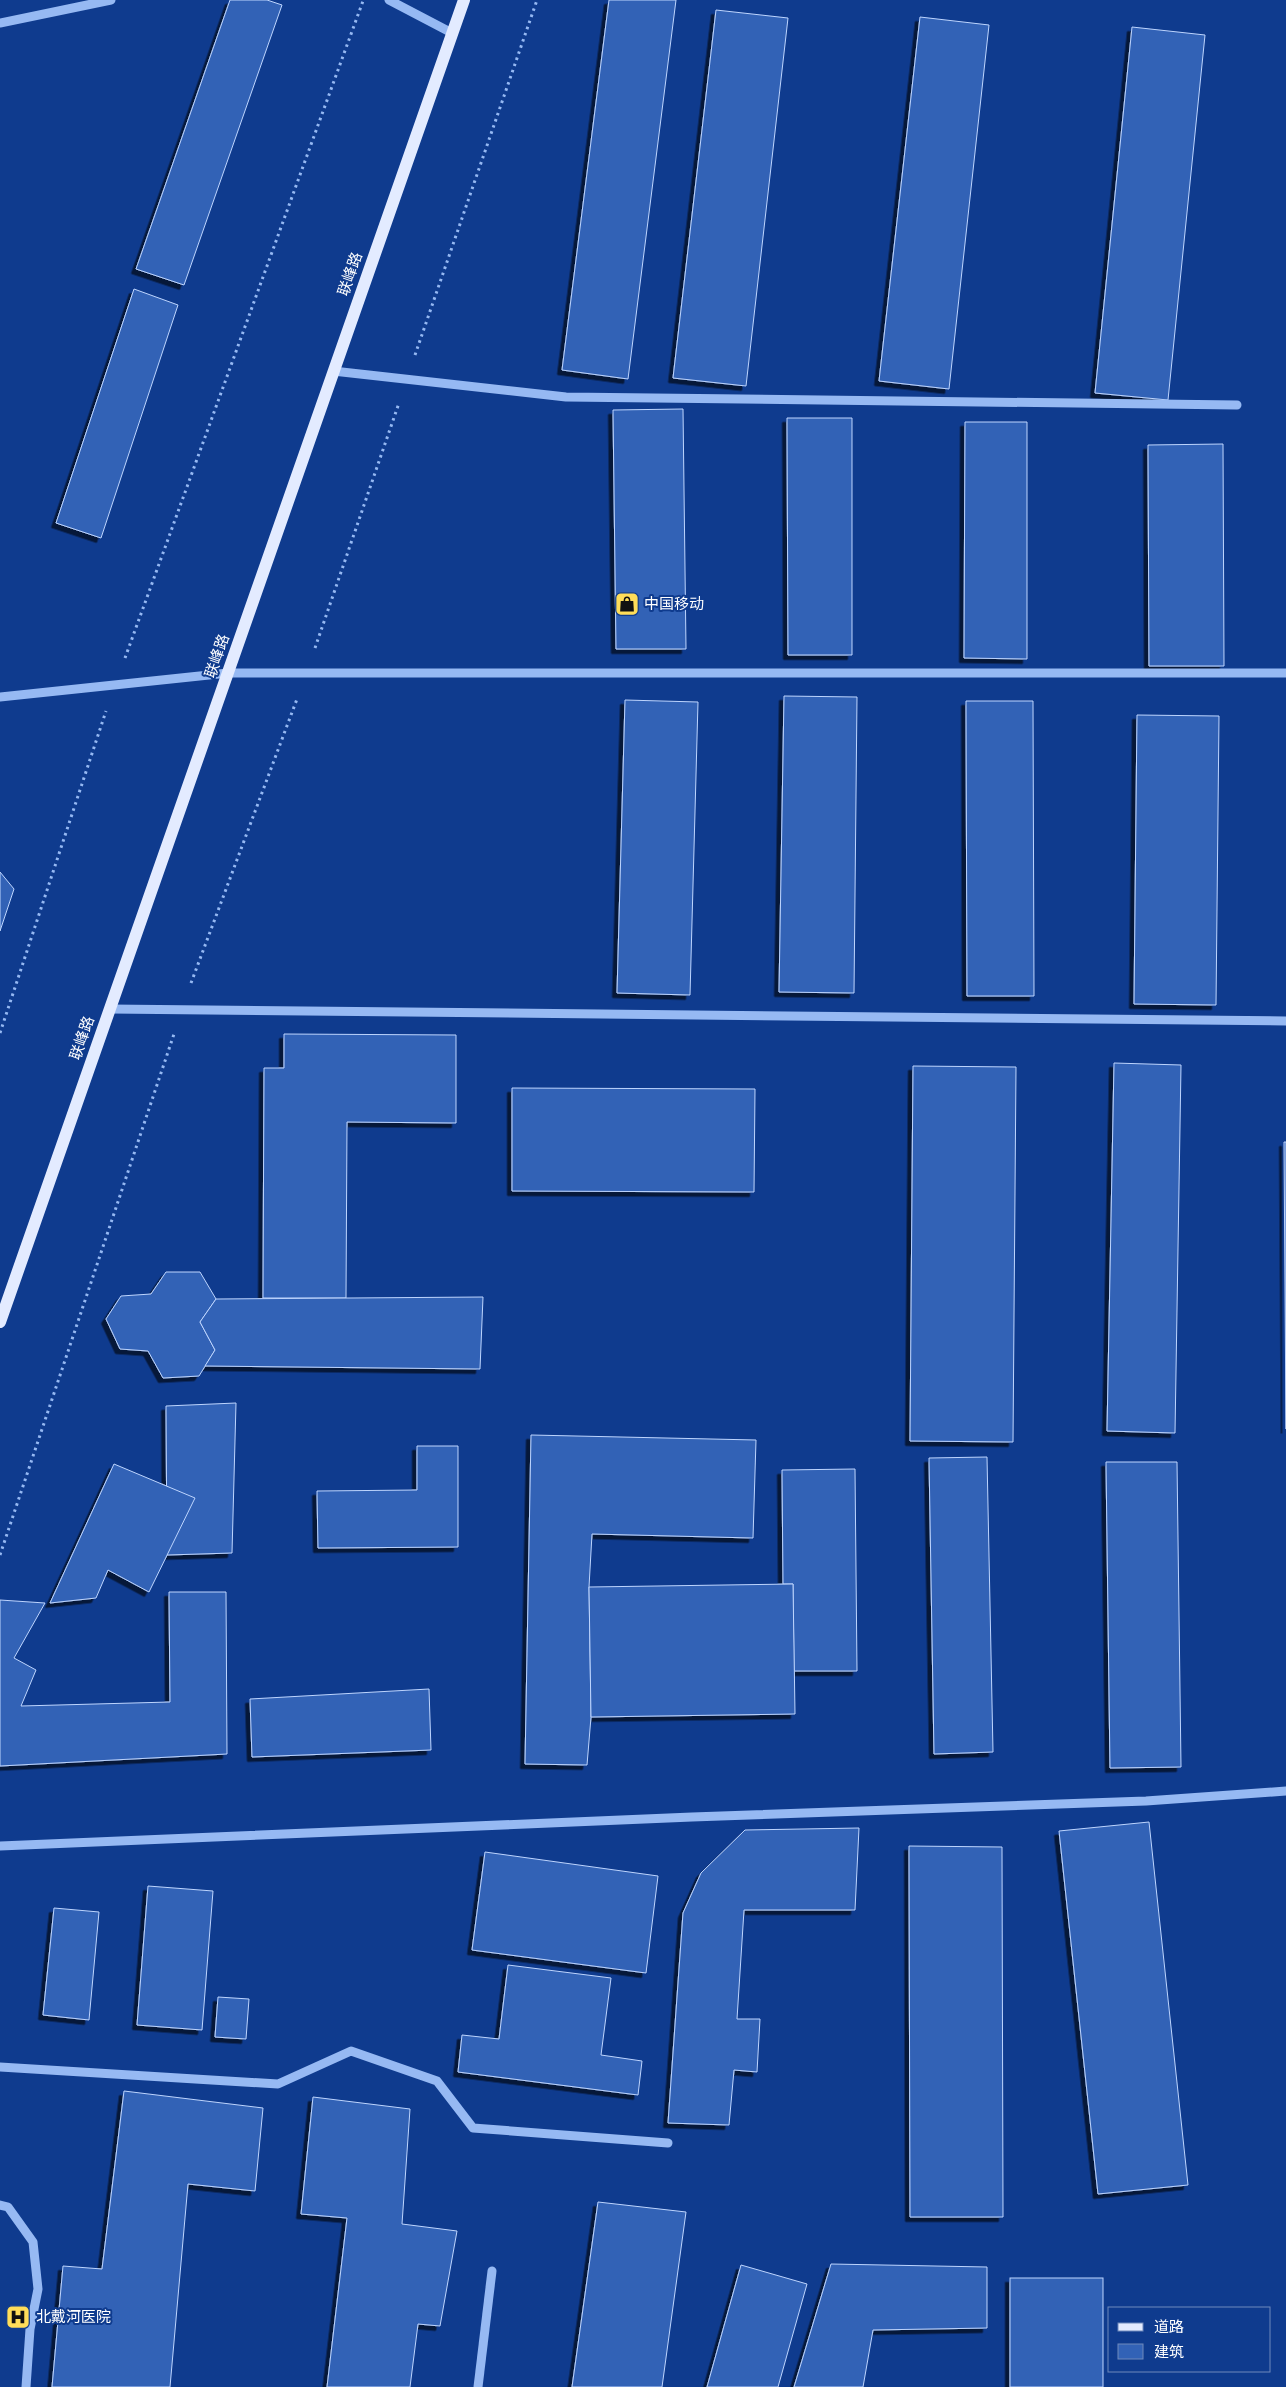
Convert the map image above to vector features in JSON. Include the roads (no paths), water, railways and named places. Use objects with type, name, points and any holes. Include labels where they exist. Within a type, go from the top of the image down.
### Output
[{"type":"main road","name":"联峰路","points":[[0,1322],[464,0]]},
{"type":"street","points":[[0,23],[111,0]]},
{"type":"street","points":[[390,0],[452,33]]},
{"type":"street","points":[[333,371],[566,397],[1237,405]]},
{"type":"street","points":[[0,697],[228,673],[1286,673]]},
{"type":"street","points":[[110,1009],[1286,1021]]},
{"type":"street","points":[[0,1846],[672,1818],[1146,1801],[1286,1791]]},
{"type":"street","points":[[0,2067],[278,2084],[351,2051],[436,2081],[473,2128],[668,2143]]},
{"type":"street","points":[[0,2205],[8,2207],[33,2242],[38,2290],[30,2329],[26,2387]]},
{"type":"street","points":[[478,2387],[492,2271]]},
{"type":"place","name":"中国移动","points":[[627,604]]},
{"type":"place","name":"北戴河医院","points":[[18,2317]]}]
